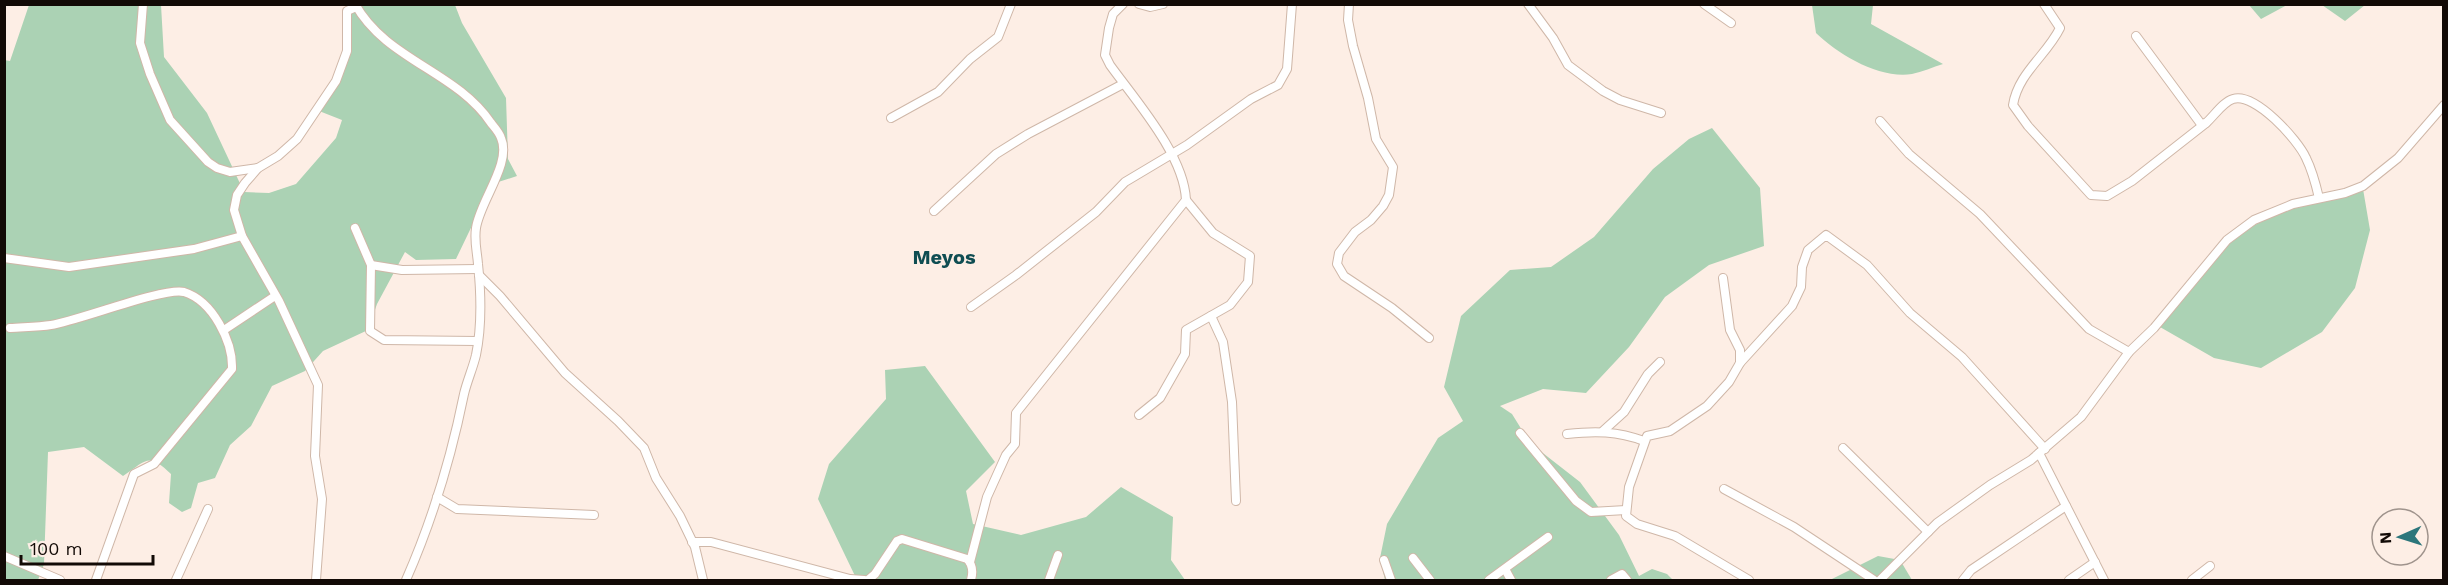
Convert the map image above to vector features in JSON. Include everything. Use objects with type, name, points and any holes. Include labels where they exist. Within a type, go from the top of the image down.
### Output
[{"type":"street","points":[[143,4],[140,43],[150,74],[170,120],[208,162],[217,168],[230,172],[258,168]]},
{"type":"street","points":[[891,118],[938,92],[970,59],[998,37],[1011,4]]},
{"type":"street","points":[[1123,4],[1113,14],[1105,55],[1171,154],[1186,189],[1186,200],[1212,233],[1250,256],[1248,282],[1230,305],[1186,330],[1185,354],[1160,398],[1140,415]]},
{"type":"street","points":[[1139,4],[1150,7],[1163,4]]},
{"type":"street","points":[[971,307],[1016,275],[1095,212],[1125,182],[1171,154],[1251,99],[1278,85],[1287,69],[1292,4]]},
{"type":"street","points":[[1349,4],[1348,20],[1353,46],[1368,98],[1376,139],[1393,167],[1389,195],[1383,206],[1371,220],[1355,232],[1339,253],[1337,264],[1344,276],[1392,308],[1429,338]]},
{"type":"street","points":[[1528,4],[1553,38],[1568,65],[1603,91],[1620,100],[1661,112]]},
{"type":"street","points":[[1704,4],[1731,23]]},
{"type":"street","points":[[2044,4],[2060,28],[2054,40],[2036,58],[2014,94],[2013,105],[2028,126],[2091,195],[2107,196],[2132,181],[2206,123],[2232,99],[2243,98],[2255,103],[2289,133],[2306,158],[2319,198]]},
{"type":"street","points":[[316,580],[322,499],[315,456],[318,385],[309,362],[242,236],[234,210],[237,195],[258,168],[278,156],[297,140],[336,81],[347,51],[347,11],[356,6],[391,47],[455,86],[474,101],[501,137],[504,147],[502,161],[476,228],[478,272],[476,355],[464,395],[454,446],[408,580]]},
{"type":"street","points":[[2136,36],[2194,116],[2201,124],[2206,123]]},
{"type":"street","points":[[934,211],[1004,149],[1123,84]]},
{"type":"street","points":[[1880,580],[1928,532],[1990,485],[2042,451],[2081,417],[2128,352],[2154,328],[2227,240],[2254,220],[2293,204],[2345,193],[2363,186],[2398,158],[2444,105]]},
{"type":"street","points":[[1880,121],[1909,154],[1980,214],[2088,328],[2128,352]]},
{"type":"street","points":[[971,580],[973,573],[970,562],[987,497],[1006,455],[1015,444],[1016,413],[1186,200]]},
{"type":"street","points":[[355,228],[371,265],[370,331],[384,340],[477,341]]},
{"type":"street","points":[[1749,580],[1675,536],[1630,521],[1626,516],[1629,487],[1647,436],[1670,431],[1707,406],[1729,382],[1740,363],[1792,306],[1801,287],[1802,267],[1808,250],[1826,235],[1867,265],[1910,312],[1962,357],[2042,451],[2066,506],[2104,580]]},
{"type":"street","points":[[4,258],[69,267],[194,249],[242,236]]},
{"type":"street","points":[[371,265],[402,270],[478,272],[565,373],[644,448],[656,478],[680,516],[692,542],[703,580]]},
{"type":"street","points":[[1723,278],[1730,330],[1740,350],[1740,363]]},
{"type":"street","points":[[10,328],[51,325],[157,296],[182,292],[200,300],[224,330],[232,355],[232,369],[154,464],[134,474],[96,580]]},
{"type":"street","points":[[224,330],[275,296]]},
{"type":"street","points":[[1210,316],[1223,342],[1232,402],[1236,501]]},
{"type":"street","points":[[1603,431],[1624,412],[1648,374],[1660,362]]},
{"type":"street","points":[[1567,434],[1603,431],[1625,434],[1644,441]]},
{"type":"street","points":[[1520,433],[1576,501],[1591,512],[1626,510]]},
{"type":"street","points":[[1843,448],[1928,532]]},
{"type":"street","points":[[1724,489],[1794,527],[1874,580]]},
{"type":"street","points":[[437,497],[457,509],[594,515]]},
{"type":"street","points":[[1963,580],[1971,570],[2066,506]]},
{"type":"street","points":[[176,580],[208,509]]},
{"type":"street","points":[[1490,580],[1548,537]]},
{"type":"street","points":[[692,542],[711,542],[850,579],[866,580],[875,574],[897,541],[902,539],[953,554],[970,562]]},
{"type":"street","points":[[1049,580],[1058,555]]},
{"type":"street","points":[[4,556],[60,580]]},
{"type":"street","points":[[1413,558],[1430,580]]},
{"type":"street","points":[[1384,560],[1391,580]]},
{"type":"street","points":[[2069,580],[2095,562]]},
{"type":"street","points":[[2192,580],[2210,566]]},
{"type":"street","points":[[1505,569],[1511,580]]},
{"type":"street","points":[[1611,580],[1623,574],[1627,580]]},
{"type":"green space","points":[[29,5],[161,5],[164,57],[207,113],[244,192],[269,193],[296,184],[336,138],[342,120],[314,109],[334,83],[346,51],[347,5],[455,5],[462,23],[506,98],[508,159],[517,176],[492,184],[456,259],[416,260],[405,252],[377,304],[368,330],[323,351],[305,371],[272,386],[251,426],[230,445],[215,478],[198,483],[191,508],[182,512],[169,503],[171,474],[152,461],[143,463],[123,476],[84,447],[48,452],[44,564],[38,580],[5,580],[4,60],[10,61]]},
{"type":"green space","points":[[1812,5],[1873,5],[1871,24],[1943,64],[1912,74],[1899,75],[1860,64],[1816,33]]},
{"type":"green space","points":[[2249,5],[2287,5],[2261,19]]},
{"type":"green space","points":[[2322,5],[2365,5],[2345,21]]},
{"type":"green space","points":[[1712,128],[1760,188],[1764,246],[1709,265],[1665,297],[1629,347],[1586,393],[1543,389],[1500,406],[1512,414],[1530,443],[1580,482],[1619,535],[1639,576],[1652,569],[1667,574],[1673,580],[1385,580],[1380,558],[1387,524],[1438,438],[1463,421],[1444,387],[1461,316],[1510,270],[1551,267],[1594,237],[1653,169],[1689,139]]},
{"type":"green space","points":[[2362,183],[2370,230],[2355,288],[2322,332],[2261,368],[2214,358],[2160,327],[2210,264],[2242,234],[2274,215]]},
{"type":"green space","points":[[925,366],[995,462],[966,491],[973,524],[1021,535],[1086,517],[1121,487],[1173,517],[1171,560],[1185,580],[857,580],[818,499],[829,464],[886,399],[885,370]]},
{"type":"green space","points":[[1878,556],[1900,560],[1912,580],[1830,580]]},
{"type":"district","name":"Meyos","points":[[944,257]]}]
